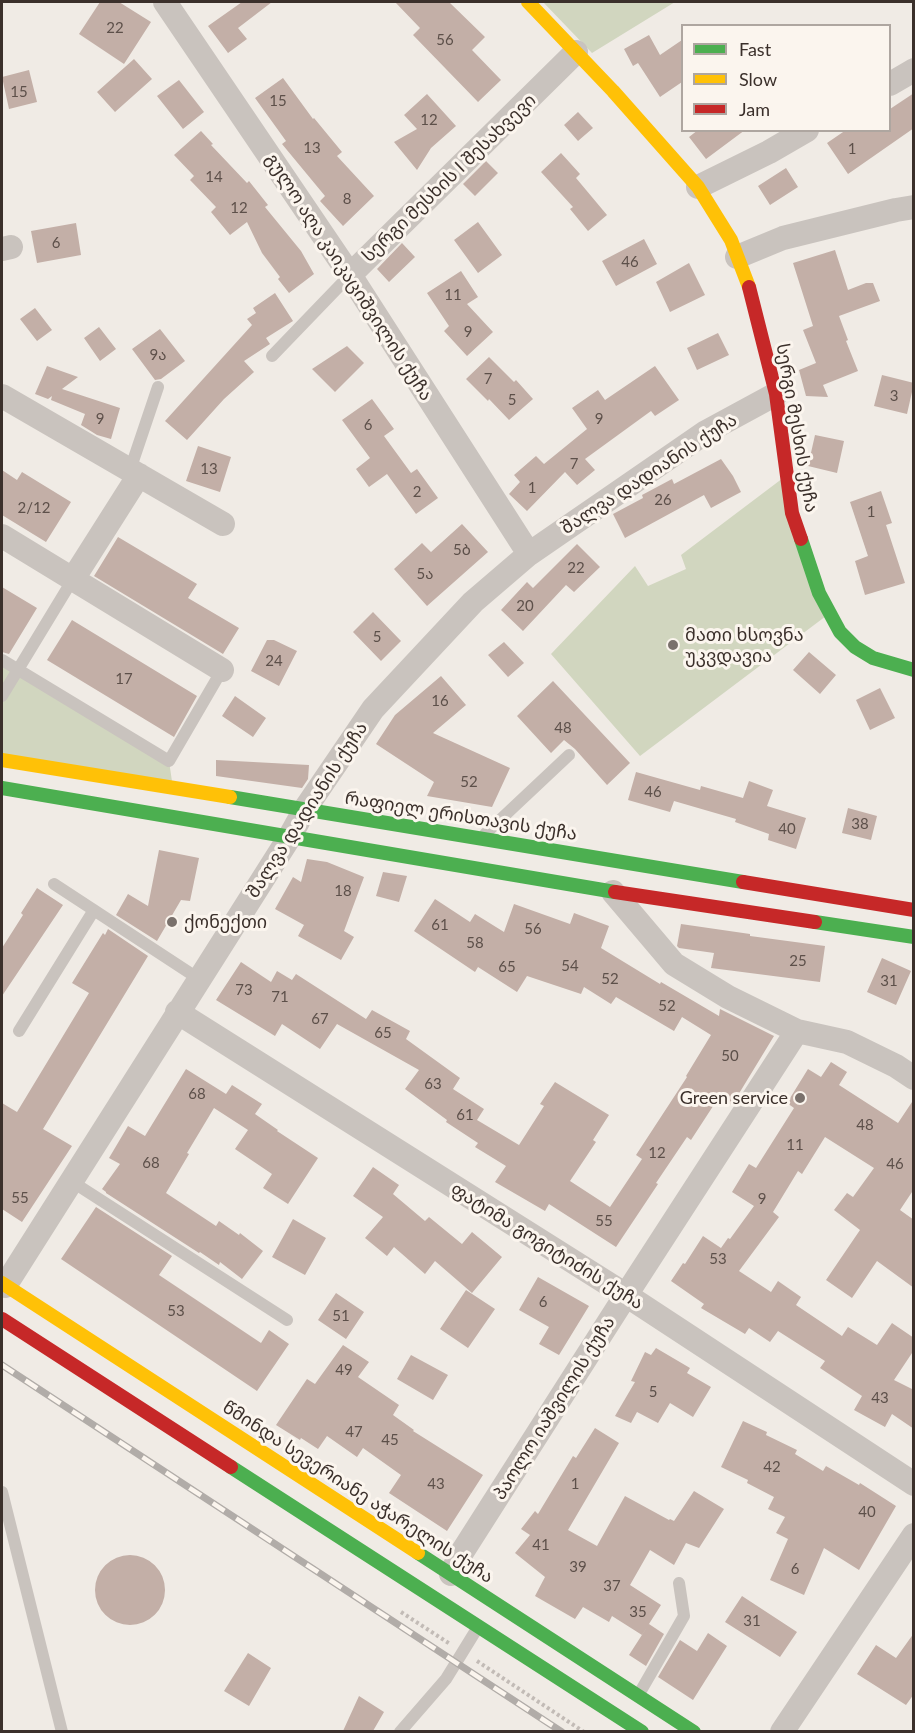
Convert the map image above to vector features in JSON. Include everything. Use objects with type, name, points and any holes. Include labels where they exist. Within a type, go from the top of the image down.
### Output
[{"type":"main road","name":"სერგი მესხის ქუჩა","points":[[528,2],[613,91],[698,187],[731,240],[749,288],[776,394],[792,513],[819,593],[840,632],[855,647],[873,658],[914,670]]},
{"type":"main road","name":"რაფიელ ერისთავის ქუჩა","points":[[2,760],[914,910]]},
{"type":"main road","points":[[2,788],[613,892],[914,937]]},
{"type":"main road","name":"წმინდა სევერიანე აჭარელის ქუჩა","points":[[3,1284],[694,1731]]},
{"type":"main road","points":[[2,1319],[642,1731]]},
{"type":"street","name":"გულო აღა კაიკაციშვილის ქუჩა","points":[[165,2],[350,275],[529,554]]},
{"type":"street","name":"სერგი მესხის I შესახვევი","points":[[350,275],[576,52]]},
{"type":"street","points":[[891,83],[914,70]]},
{"type":"street","points":[[698,187],[804,132]]},
{"type":"street","points":[[737,257],[783,238],[914,207]]},
{"type":"street","name":"შალვა დადიანის ქუჩა","points":[[3,1284],[71,1181],[289,838],[305,809],[373,709],[473,602],[529,554],[706,432],[776,394]]},
{"type":"street","points":[[2,396],[223,524]]},
{"type":"street","points":[[72,579],[134,473]]},
{"type":"street","points":[[2,536],[222,670]]},
{"type":"street","points":[[613,892],[674,964],[728,997],[797,1031],[847,1042],[896,1066],[914,1078]]},
{"type":"street","name":"ფატიმა გოგიტიძის ქუჩა","points":[[177,1012],[626,1295],[914,1484]]},
{"type":"street","name":"პაოლო იაშვილის ქუჩა","points":[[451,1574],[626,1295],[797,1031]]},
{"type":"street","points":[[782,1731],[914,1535]]},
{"type":"lane","name":"სერგი მესხის I შესახვევი","points":[[272,356],[350,275]]},
{"type":"lane","points":[[134,473],[158,387]]},
{"type":"lane","points":[[2,696],[72,579]]},
{"type":"lane","points":[[2,660],[169,761],[222,670]]},
{"type":"lane","points":[[482,838],[569,755]]},
{"type":"lane","points":[[54,884],[199,978]]},
{"type":"lane","points":[[19,1030],[94,910]]},
{"type":"lane","points":[[71,1181],[287,1320]]},
{"type":"lane","points":[[2,1492],[6,1530],[62,1731]]},
{"type":"lane","points":[[638,1695],[684,1616],[680,1583]]},
{"type":"lane","points":[[400,1731],[446,1679],[479,1626]]},
{"type":"path","points":[[399,1610],[584,1731]]},
{"type":"green space","points":[[543,2],[675,2],[592,53]]},
{"type":"green space","points":[[787,475],[830,613],[640,756],[551,654],[635,566],[648,586],[686,569],[681,555]]},
{"type":"green space","points":[[2,660],[169,761],[173,788],[2,760]]},
{"type":"building","points":[[100,2],[119,2],[151,22],[124,64],[79,34]]},
{"type":"building","points":[[242,2],[272,2],[238,28],[247,39],[228,53],[208,26]]},
{"type":"building","points":[[395,2],[449,2],[485,37],[472,50],[501,80],[478,102],[413,35],[420,28]]},
{"type":"building","points":[[649,35],[660,55],[681,41],[681,83],[660,97],[638,63],[633,66],[624,49]]},
{"type":"building","points":[[134,59],[152,79],[115,112],[97,92]]},
{"type":"building","points":[[29,70],[37,102],[9,109],[2,77]]},
{"type":"building","points":[[283,78],[313,119],[342,152],[337,156],[374,196],[343,226],[320,201],[325,196],[282,144],[286,141],[255,98]]},
{"type":"building","points":[[179,80],[204,112],[183,129],[157,96]]},
{"type":"building","points":[[914,93],[914,128],[848,174],[827,143],[843,132],[891,132],[891,108]]},
{"type":"building","points":[[427,94],[456,126],[431,148],[417,170],[394,142],[417,129],[404,115]]},
{"type":"building","points":[[578,112],[593,128],[578,141],[564,125]]},
{"type":"building","points":[[201,131],[247,183],[249,181],[268,205],[265,207],[301,251],[314,274],[289,293],[262,253],[247,222],[230,235],[211,212],[216,207],[190,180],[194,176],[174,155]]},
{"type":"building","points":[[695,132],[742,132],[706,159],[689,137]]},
{"type":"building","points":[[561,153],[580,174],[576,178],[607,215],[588,231],[570,209],[573,207],[541,172]]},
{"type":"building","points":[[486,161],[498,173],[475,196],[463,184]]},
{"type":"building","points":[[786,168],[798,187],[770,205],[758,186]]},
{"type":"building","points":[[478,222],[502,255],[478,273],[454,240]]},
{"type":"building","points":[[76,223],[81,255],[37,263],[31,231]]},
{"type":"building","points":[[644,239],[657,264],[616,286],[602,261]]},
{"type":"building","points":[[402,243],[415,257],[389,282],[377,269]]},
{"type":"building","points":[[835,250],[848,290],[866,283],[873,283],[880,301],[839,316],[858,371],[823,385],[828,397],[806,396],[799,370],[816,363],[803,330],[813,326],[793,263]]},
{"type":"building","points":[[689,263],[705,295],[670,312],[656,282]]},
{"type":"building","points":[[461,271],[478,297],[467,304],[493,332],[467,356],[444,331],[449,326],[427,293]]},
{"type":"building","points":[[275,293],[293,321],[266,338],[270,344],[244,361],[254,372],[224,399],[187,440],[165,421],[252,325],[247,319],[256,313],[253,308]]},
{"type":"building","points":[[35,308],[52,330],[37,341],[20,319]]},
{"type":"building","points":[[99,327],[116,349],[100,361],[84,338]]},
{"type":"building","points":[[160,329],[185,361],[161,379],[155,380],[132,349]]},
{"type":"building","points":[[718,333],[729,355],[697,370],[687,348]]},
{"type":"building","points":[[347,346],[364,363],[335,392],[312,369]]},
{"type":"building","points":[[489,357],[514,382],[516,380],[533,399],[509,420],[466,379]]},
{"type":"building","points":[[47,366],[78,377],[62,389],[120,408],[111,439],[97,435],[81,425],[85,414],[51,400],[52,396],[48,399],[35,394]]},
{"type":"building","points":[[655,366],[679,400],[655,416],[651,411],[585,459],[595,470],[577,485],[565,472],[527,511],[509,494],[520,482],[514,475],[536,456],[544,464],[587,429],[572,408],[598,390],[605,400]]},
{"type":"building","points":[[882,375],[914,383],[907,414],[874,406]]},
{"type":"building","points":[[372,399],[394,429],[384,436],[411,473],[417,469],[438,498],[416,514],[387,474],[369,487],[356,469],[370,458],[342,420]]},
{"type":"building","points":[[815,435],[844,441],[837,473],[808,466]]},
{"type":"building","points":[[198,446],[231,457],[220,492],[186,481]]},
{"type":"building","points":[[721,459],[741,492],[711,508],[704,495],[625,538],[613,514],[672,479],[674,484]]},
{"type":"building","points":[[2,470],[17,480],[22,472],[71,502],[46,542],[2,515]]},
{"type":"building","points":[[881,491],[892,523],[886,525],[905,583],[865,595],[855,561],[868,556],[850,502]]},
{"type":"building","points":[[462,524],[488,552],[427,606],[394,569],[422,543],[431,552]]},
{"type":"building","points":[[118,537],[197,584],[188,598],[239,628],[223,654],[94,576]]},
{"type":"building","points":[[577,544],[600,567],[574,592],[566,585],[523,631],[501,610],[527,582],[533,588]]},
{"type":"building","points":[[2,587],[37,608],[9,654],[2,652]]},
{"type":"building","points":[[373,612],[401,641],[381,661],[353,632]]},
{"type":"building","points":[[72,620],[197,696],[174,737],[47,660]]},
{"type":"building","points":[[267,640],[274,640],[297,651],[279,686],[251,671]]},
{"type":"building","points":[[504,642],[524,663],[508,677],[488,655]]},
{"type":"building","points":[[809,652],[836,675],[820,694],[793,670]]},
{"type":"building","points":[[441,676],[466,705],[433,733],[510,768],[492,807],[427,796],[434,782],[376,744],[395,715]]},
{"type":"building","points":[[553,681],[630,763],[607,785],[564,740],[551,753],[517,716]]},
{"type":"building","points":[[880,688],[895,718],[870,730],[856,700]]},
{"type":"building","points":[[235,696],[266,718],[253,737],[222,716]]},
{"type":"building","points":[[216,760],[309,765],[308,779],[302,788],[216,776]]},
{"type":"building","points":[[636,772],[700,790],[701,786],[743,798],[749,781],[773,790],[767,806],[806,818],[796,849],[768,840],[769,834],[735,822],[736,819],[674,801],[670,812],[628,800]]},
{"type":"building","points":[[848,808],[877,816],[871,840],[842,833]]},
{"type":"building","points":[[159,850],[199,858],[190,901],[181,900],[157,941],[116,915],[128,894],[148,906]]},
{"type":"building","points":[[307,859],[327,862],[364,877],[344,931],[354,937],[341,960],[298,936],[304,925],[275,909],[293,877],[301,882]]},
{"type":"building","points":[[383,872],[407,876],[399,902],[376,896]]},
{"type":"building","points":[[37,888],[63,905],[2,996],[2,948]]},
{"type":"building","points":[[435,899],[470,922],[475,914],[504,932],[514,904],[570,924],[574,913],[609,926],[601,948],[719,1016],[720,1009],[774,1036],[732,1105],[719,1097],[691,1140],[687,1137],[616,1247],[549,1204],[545,1211],[495,1182],[506,1166],[475,1147],[478,1143],[446,1122],[447,1120],[405,1089],[419,1070],[337,1024],[320,1049],[282,1024],[275,1036],[216,1000],[241,962],[271,982],[277,971],[292,980],[296,974],[366,1019],[372,1010],[410,1031],[406,1039],[460,1078],[453,1089],[484,1109],[477,1120],[519,1145],[544,1106],[540,1104],[555,1082],[609,1115],[593,1140],[596,1142],[570,1181],[610,1207],[642,1159],[636,1155],[687,1077],[711,1035],[682,1017],[674,1031],[616,997],[611,1004],[584,987],[581,994],[527,976],[517,992],[478,967],[475,972],[414,931]]},
{"type":"building","points":[[681,924],[825,946],[820,982],[711,968],[714,953],[677,946]]},
{"type":"building","points":[[108,929],[148,956],[43,1129],[72,1146],[22,1222],[2,1209],[2,1103],[17,1112],[89,993],[72,983],[103,933],[105,935]]},
{"type":"building","points":[[882,958],[911,971],[896,1005],[867,992]]},
{"type":"building","points":[[831,1062],[847,1072],[839,1085],[898,1123],[914,1099],[914,1189],[900,1210],[914,1220],[914,1288],[877,1261],[852,1298],[826,1280],[860,1230],[834,1210],[847,1193],[853,1197],[874,1168],[825,1137],[802,1174],[798,1171],[773,1212],[779,1217],[739,1271],[771,1292],[778,1281],[801,1297],[796,1305],[842,1336],[848,1327],[877,1345],[892,1323],[914,1338],[914,1350],[894,1380],[914,1390],[914,1429],[892,1414],[885,1427],[854,1410],[862,1396],[820,1368],[825,1361],[778,1331],[770,1342],[749,1328],[745,1334],[701,1308],[704,1304],[671,1281],[703,1236],[721,1248],[728,1238],[730,1239],[754,1206],[732,1192],[749,1164],[756,1168],[794,1108],[787,1103],[808,1069],[821,1077]]},
{"type":"building","points":[[186,1069],[226,1094],[232,1085],[262,1104],[255,1114],[318,1158],[288,1204],[263,1188],[272,1174],[235,1149],[248,1130],[214,1108],[166,1193],[216,1226],[219,1221],[239,1235],[240,1233],[263,1251],[242,1279],[220,1262],[219,1265],[199,1253],[102,1189],[120,1164],[109,1158],[128,1126],[145,1136]]},
{"type":"building","points":[[373,1167],[399,1185],[393,1194],[425,1221],[429,1217],[462,1244],[472,1232],[502,1257],[472,1293],[435,1261],[425,1274],[394,1247],[387,1256],[365,1238],[383,1217],[353,1196]]},
{"type":"building","points":[[96,1207],[172,1256],[159,1275],[261,1343],[269,1330],[289,1344],[257,1391],[61,1259]]},
{"type":"building","points":[[293,1219],[326,1238],[305,1275],[272,1257]]},
{"type":"building","points":[[538,1277],[589,1306],[559,1355],[539,1344],[549,1327],[519,1310]]},
{"type":"building","points":[[466,1290],[495,1309],[468,1348],[440,1329]]},
{"type":"building","points":[[336,1293],[364,1312],[346,1339],[318,1320]]},
{"type":"building","points":[[343,1345],[369,1362],[358,1377],[399,1405],[393,1415],[413,1431],[483,1475],[447,1531],[389,1493],[401,1475],[363,1448],[357,1457],[327,1436],[318,1449],[276,1425],[307,1379],[315,1384]]},
{"type":"building","points":[[656,1348],[690,1368],[687,1373],[711,1387],[693,1417],[670,1403],[658,1423],[637,1412],[631,1423],[615,1416],[635,1382],[631,1381],[645,1352],[651,1355]]},
{"type":"building","points":[[411,1355],[448,1375],[433,1400],[397,1379]]},
{"type":"building","points":[[743,1421],[797,1450],[795,1454],[823,1471],[826,1466],[859,1485],[860,1483],[896,1506],[859,1570],[824,1548],[804,1595],[770,1580],[788,1539],[776,1533],[785,1517],[768,1509],[774,1497],[747,1483],[748,1480],[721,1467]]},
{"type":"building","points":[[595,1428],[619,1443],[568,1530],[597,1546],[625,1496],[674,1521],[694,1491],[724,1509],[699,1548],[686,1543],[674,1565],[650,1550],[630,1585],[661,1605],[642,1635],[612,1616],[609,1622],[583,1607],[575,1619],[535,1596],[545,1577],[515,1553],[530,1535],[521,1529],[535,1511],[538,1514],[573,1456],[576,1458]]},
{"type":"building","points":[[130,1555],[149,1561],[159,1571],[165,1590],[159,1609],[149,1619],[130,1625],[111,1619],[101,1609],[95,1590],[101,1571],[111,1561]]},
{"type":"building","points":[[742,1596],[797,1632],[780,1657],[725,1622]]},
{"type":"building","points":[[649,1624],[664,1634],[646,1666],[629,1655]]},
{"type":"building","points":[[708,1633],[727,1646],[693,1700],[658,1677],[680,1640],[697,1651]]},
{"type":"building","points":[[914,1633],[914,1694],[906,1705],[857,1674],[876,1645],[896,1658]]},
{"type":"building","points":[[248,1653],[271,1668],[249,1706],[224,1691]]},
{"type":"building","points":[[359,1696],[384,1712],[373,1731],[343,1731]]},
{"type":"railway","points":[[2,1365],[562,1732]]},
{"type":"traffic: fast","points":[[801,539],[819,593],[840,632],[855,647],[873,658],[914,670]]},
{"type":"traffic: fast","points":[[2,788],[615,892]]},
{"type":"traffic: fast","points":[[230,797],[743,882]]},
{"type":"traffic: fast","points":[[815,922],[914,937]]},
{"type":"traffic: fast","points":[[231,1467],[642,1732]]},
{"type":"traffic: fast","points":[[418,1553],[694,1732]]},
{"type":"traffic: slow","points":[[528,2],[613,91],[698,187],[731,240],[749,287]]},
{"type":"traffic: slow","points":[[2,760],[230,797]]},
{"type":"traffic: slow","points":[[2,1283],[418,1553]]},
{"type":"traffic: jam","points":[[749,287],[776,394],[792,513],[801,539]]},
{"type":"traffic: jam","points":[[743,882],[914,910]]},
{"type":"traffic: jam","points":[[615,892],[815,922]]},
{"type":"traffic: jam","points":[[2,1319],[231,1467]]},
{"type":"place","name":"მათი ხსოვნა უკვდავია","points":[[673,645]]},
{"type":"place","name":"ქონექთი","points":[[172,922]]},
{"type":"place","name":"Green service","points":[[800,1098]]}]
